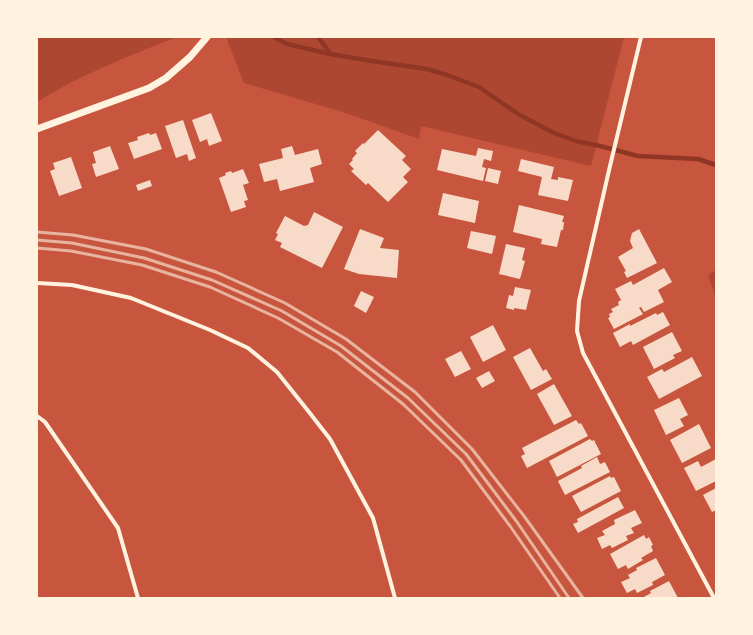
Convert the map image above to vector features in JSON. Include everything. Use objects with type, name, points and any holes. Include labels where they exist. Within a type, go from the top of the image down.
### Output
[{"type":"street","points":[[37,129],[149,88],[166,78],[190,57],[207,37]]},
{"type":"street","points":[[641,37],[616,138],[579,301],[577,331],[582,353],[714,598]]},
{"type":"street","points":[[37,283],[72,285],[130,298],[210,330],[248,348],[276,372],[330,439],[373,518],[395,598]]},
{"type":"street","points":[[37,416],[45,422],[118,528],[138,598]]},
{"type":"shaded area","points":[[37,37],[177,37],[88,74],[37,102]]},
{"type":"shaded area","points":[[226,37],[624,37],[591,166],[421,126],[419,139],[343,112],[244,83]]},
{"type":"shaded area","points":[[716,270],[716,298],[708,275]]},
{"type":"building","points":[[211,113],[222,141],[209,146],[207,139],[200,142],[192,120]]},
{"type":"building","points":[[183,120],[196,158],[189,161],[187,154],[176,158],[165,126]]},
{"type":"building","points":[[378,130],[406,156],[402,160],[411,169],[403,177],[408,182],[388,202],[368,183],[366,185],[351,171],[354,169],[349,164],[357,153],[355,151]]},
{"type":"building","points":[[149,133],[150,135],[156,133],[162,149],[134,159],[128,143],[138,140],[137,137]]},
{"type":"building","points":[[110,146],[119,169],[96,177],[92,164],[96,163],[93,152]]},
{"type":"building","points":[[292,146],[295,155],[318,149],[322,164],[310,168],[314,182],[280,191],[277,179],[264,182],[259,164],[283,158],[281,149]]},
{"type":"building","points":[[478,148],[493,151],[491,161],[484,159],[482,167],[486,168],[483,181],[437,170],[442,149],[476,156]]},
{"type":"building","points":[[71,157],[82,188],[59,196],[50,171],[55,169],[53,163]]},
{"type":"building","points":[[521,159],[554,167],[551,179],[558,180],[558,177],[573,180],[568,201],[538,195],[542,177],[518,171]]},
{"type":"building","points":[[488,168],[501,171],[498,184],[485,181]]},
{"type":"building","points":[[243,169],[249,183],[243,185],[248,200],[244,201],[246,207],[231,212],[219,178],[226,175],[225,173],[231,171],[232,173]]},
{"type":"building","points":[[150,180],[152,186],[138,191],[136,185]]},
{"type":"building","points":[[443,193],[479,201],[475,223],[438,215]]},
{"type":"building","points":[[519,205],[564,216],[562,222],[564,222],[563,230],[561,230],[557,247],[541,244],[542,239],[513,232]]},
{"type":"building","points":[[314,212],[343,227],[322,268],[280,247],[282,243],[275,240],[278,234],[276,233],[285,216],[304,226],[308,225]]},
{"type":"building","points":[[360,229],[384,238],[380,248],[399,250],[397,278],[359,274],[344,269]]},
{"type":"building","points":[[639,229],[657,263],[627,278],[624,272],[626,271],[618,257],[633,248],[630,241],[632,233]]},
{"type":"building","points":[[471,231],[496,236],[492,254],[467,248]]},
{"type":"building","points":[[506,244],[525,248],[522,260],[525,261],[520,279],[499,274]]},
{"type":"building","points":[[664,268],[672,282],[658,290],[664,302],[644,312],[641,307],[639,308],[643,314],[614,329],[608,318],[610,317],[609,314],[613,312],[611,309],[619,305],[618,302],[621,300],[615,289],[631,281],[633,285]]},
{"type":"building","points":[[515,287],[531,290],[526,310],[506,308],[509,295],[513,296]]},
{"type":"building","points":[[361,291],[374,297],[366,313],[354,306]]},
{"type":"building","points":[[663,312],[670,325],[633,345],[631,341],[620,347],[613,333],[656,313],[657,315]]},
{"type":"building","points":[[493,325],[506,350],[483,362],[470,337]]},
{"type":"building","points":[[672,332],[682,351],[673,355],[675,358],[654,369],[643,347]]},
{"type":"building","points":[[530,348],[543,371],[546,369],[552,379],[531,390],[513,357]]},
{"type":"building","points":[[461,351],[471,369],[455,377],[445,359]]},
{"type":"building","points":[[692,357],[702,376],[659,399],[647,377],[662,369],[664,372]]},
{"type":"building","points":[[489,371],[495,381],[482,388],[476,378]]},
{"type":"building","points":[[554,384],[572,416],[554,425],[537,394]]},
{"type":"building","points":[[679,398],[688,415],[680,419],[684,426],[666,435],[654,410]]},
{"type":"building","points":[[576,420],[579,424],[581,423],[588,436],[527,468],[521,456],[525,454],[522,448]]},
{"type":"building","points":[[699,424],[711,448],[682,463],[670,440]]},
{"type":"building","points":[[590,439],[592,441],[594,440],[601,454],[557,477],[549,461]]},
{"type":"building","points":[[597,457],[600,464],[605,462],[610,472],[565,495],[558,481],[582,468],[581,466]]},
{"type":"building","points":[[716,459],[716,481],[696,491],[684,468],[698,461],[701,467]]},
{"type":"building","points":[[610,476],[611,478],[614,477],[621,491],[581,512],[572,496]]},
{"type":"building","points":[[716,488],[716,510],[712,512],[703,495]]},
{"type":"building","points":[[618,497],[624,508],[578,533],[573,524],[578,522],[577,519]]},
{"type":"building","points":[[635,510],[642,523],[631,528],[634,533],[626,536],[628,540],[612,548],[610,545],[602,549],[597,538],[605,535],[602,531],[615,524],[614,520]]},
{"type":"building","points":[[644,535],[646,539],[649,537],[653,545],[651,546],[653,551],[641,558],[643,560],[628,569],[626,565],[618,569],[610,554]]},
{"type":"building","points":[[656,558],[665,575],[652,582],[653,585],[637,593],[635,589],[627,593],[621,582],[630,578],[628,575],[637,570],[636,568]]},
{"type":"building","points":[[669,581],[678,598],[642,598],[651,593],[650,591]]},
{"type":"waterway","points":[[274,37],[287,44],[330,54],[427,69],[447,75],[479,87],[518,114],[554,133],[576,141],[638,156],[698,159],[716,165]]},
{"type":"waterway","points":[[318,37],[330,53]]},
{"type":"railway","points":[[37,232],[73,235],[146,249],[216,272],[285,303],[346,339],[415,392],[472,449],[524,516],[583,598]]},
{"type":"railway","points":[[37,240],[72,243],[144,258],[212,280],[282,311],[341,346],[408,398],[466,454],[517,522],[569,598]]},
{"type":"railway","points":[[37,248],[71,251],[142,265],[210,287],[278,318],[337,352],[403,404],[461,460],[510,526],[560,598]]}]
